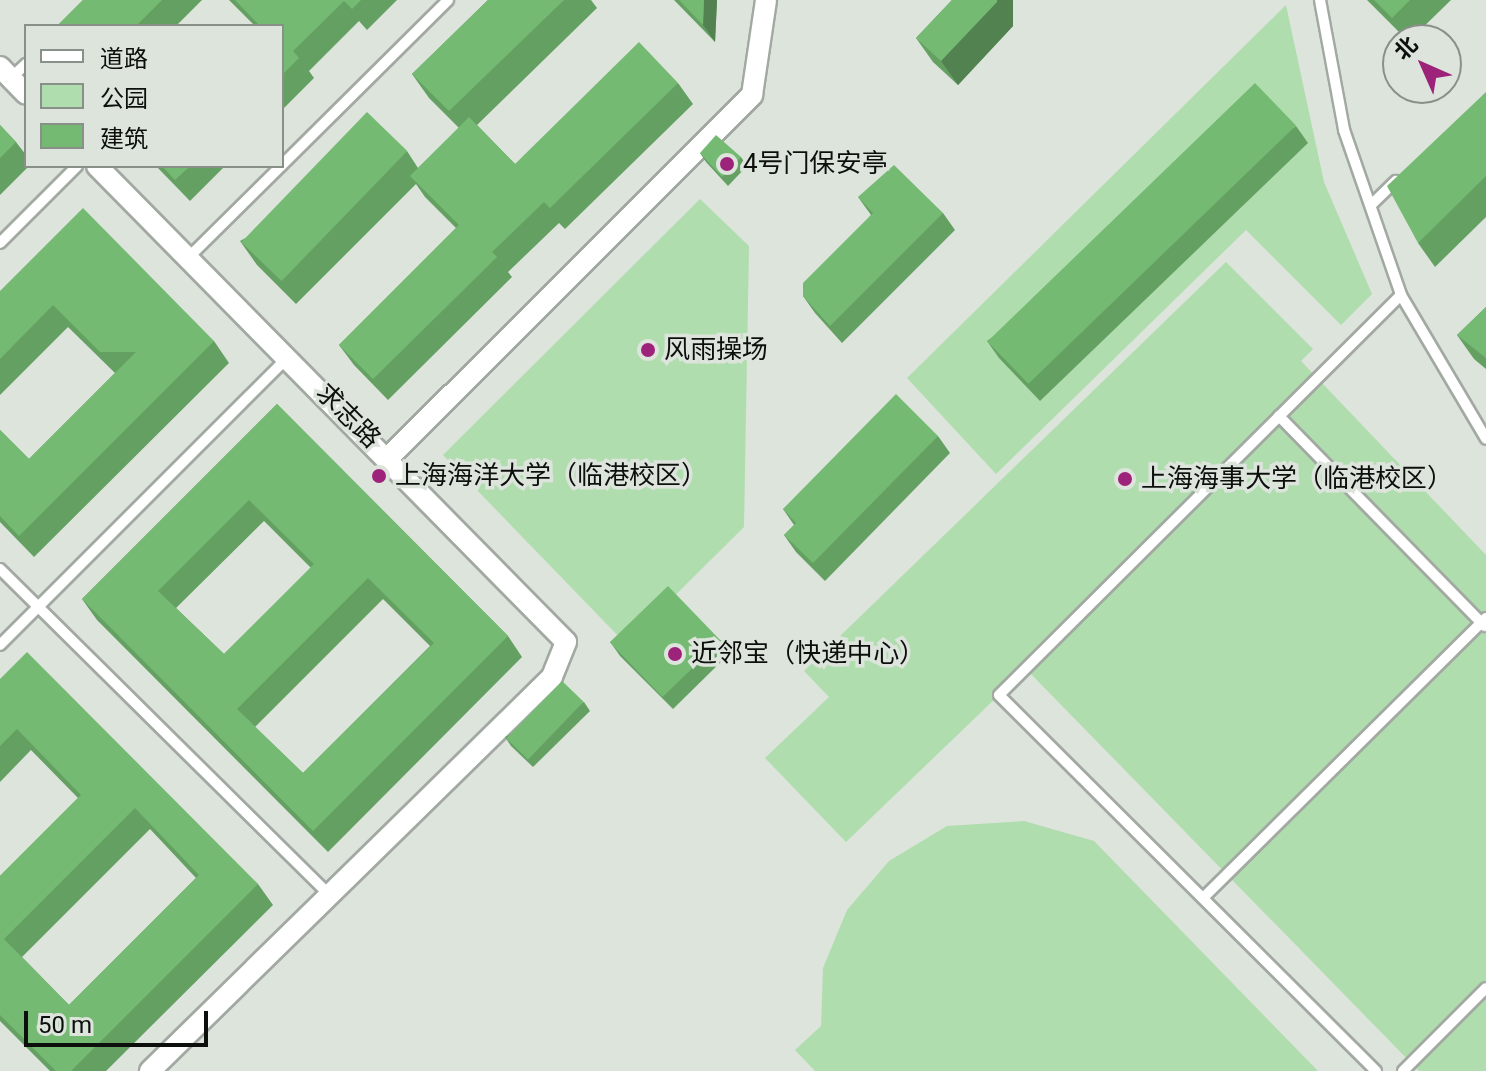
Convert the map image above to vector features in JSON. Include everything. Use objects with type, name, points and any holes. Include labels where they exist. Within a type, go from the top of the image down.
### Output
[{"type":"street","points":[[389,457],[752,95],[766,0]]},
{"type":"street","points":[[12,70],[24,91]]},
{"type":"street","name":"求志路","points":[[99,168],[556,626],[566,642],[552,677],[327,893]]},
{"type":"street","points":[[150,1071],[327,893]]},
{"type":"lane","points":[[284,162],[448,0]]},
{"type":"lane","points":[[1320,0],[1344,130],[1401,295],[1486,439]]},
{"type":"lane","points":[[0,243],[75,168]]},
{"type":"lane","points":[[189,257],[278,168]]},
{"type":"lane","points":[[1371,205],[1402,175]]},
{"type":"lane","points":[[1376,1071],[999,695],[1401,295]]},
{"type":"lane","points":[[0,645],[288,357]]},
{"type":"lane","points":[[1203,898],[1485,622],[1279,416]]},
{"type":"lane","points":[[0,569],[327,893]]},
{"type":"lane","points":[[1403,1071],[1486,988]]},
{"type":"green space","points":[[1286,5],[1324,182],[1372,294],[1341,325],[1246,230],[996,474],[907,378]]},
{"type":"green space","name":"风雨操场","points":[[700,199],[749,246],[744,527],[626,644],[443,455]]},
{"type":"green space","points":[[1226,262],[1313,349],[1301,361],[1486,555],[1486,1071],[1419,1071],[1026,669],[846,842],[765,758],[829,697],[804,671]]},
{"type":"green space","points":[[1024,821],[1094,841],[1318,1071],[815,1071],[795,1050],[821,1026],[823,968],[847,910],[889,861],[947,826]]},
{"type":"building","points":[[83,0],[162,0],[138,24],[59,24]]},
{"type":"building","points":[[235,0],[361,0],[352,9],[344,1],[293,51],[299,58],[284,73],[284,24],[258,24]]},
{"type":"building","points":[[488,0],[564,0],[449,111],[412,74]]},
{"type":"building","points":[[679,0],[704,0],[703,25]]},
{"type":"building","points":[[952,0],[997,2],[941,61],[916,38]]},
{"type":"building","points":[[1374,0],[1410,0],[1392,18]]},
{"type":"building","points":[[639,42],[678,83],[550,208],[544,202],[492,252],[497,257],[373,379],[339,345],[459,225],[410,176],[469,117],[515,164]]},
{"type":"building","points":[[1255,83],[1296,125],[1028,384],[987,341]]},
{"type":"building","points":[[1486,92],[1486,176],[1418,243],[1387,186]]},
{"type":"building","points":[[367,112],[407,151],[282,281],[241,242]]},
{"type":"building","points":[[0,125],[16,142],[0,158]]},
{"type":"building","name":"4号门保安亭","points":[[716,135],[741,157],[722,177],[700,153]]},
{"type":"building","points":[[894,165],[943,213],[830,326],[803,296],[803,283],[873,213],[858,197]]},
{"type":"building","points":[[164,168],[188,168],[175,180]]},
{"type":"building","points":[[83,208],[214,341],[19,536],[0,516],[0,430],[29,459],[136,352],[100,352],[53,305],[0,359],[0,291]]},
{"type":"building","points":[[1486,307],[1486,358],[1457,335]]},
{"type":"building","points":[[896,394],[938,436],[813,563],[784,535],[796,523],[783,509]]},
{"type":"building","points":[[277,404],[508,636],[313,831],[82,599]],"holes":[[[249,500],[314,564],[224,654],[158,591]],[[368,578],[434,643],[303,773],[237,709]]]},
{"type":"building","name":"近邻宝（快递中心）","points":[[668,586],[721,641],[663,697],[610,642]]},
{"type":"building","points":[[27,652],[258,884],[71,1071],[56,1071],[0,1015],[0,876],[81,795],[17,729],[0,746],[0,679]],"holes":[[[135,808],[199,875],[69,1005],[4,939]]]},
{"type":"building","points":[[562,681],[584,702],[528,759],[506,739]]},
{"type":"place","name":"4号门保安亭","points":[[727,164]]},
{"type":"place","name":"风雨操场","points":[[648,350]]},
{"type":"place","name":"上海海洋大学（临港校区）","points":[[379,476]]},
{"type":"place","name":"上海海事大学（临港校区）","points":[[1125,479]]},
{"type":"place","name":"近邻宝（快递中心）","points":[[675,654]]}]
